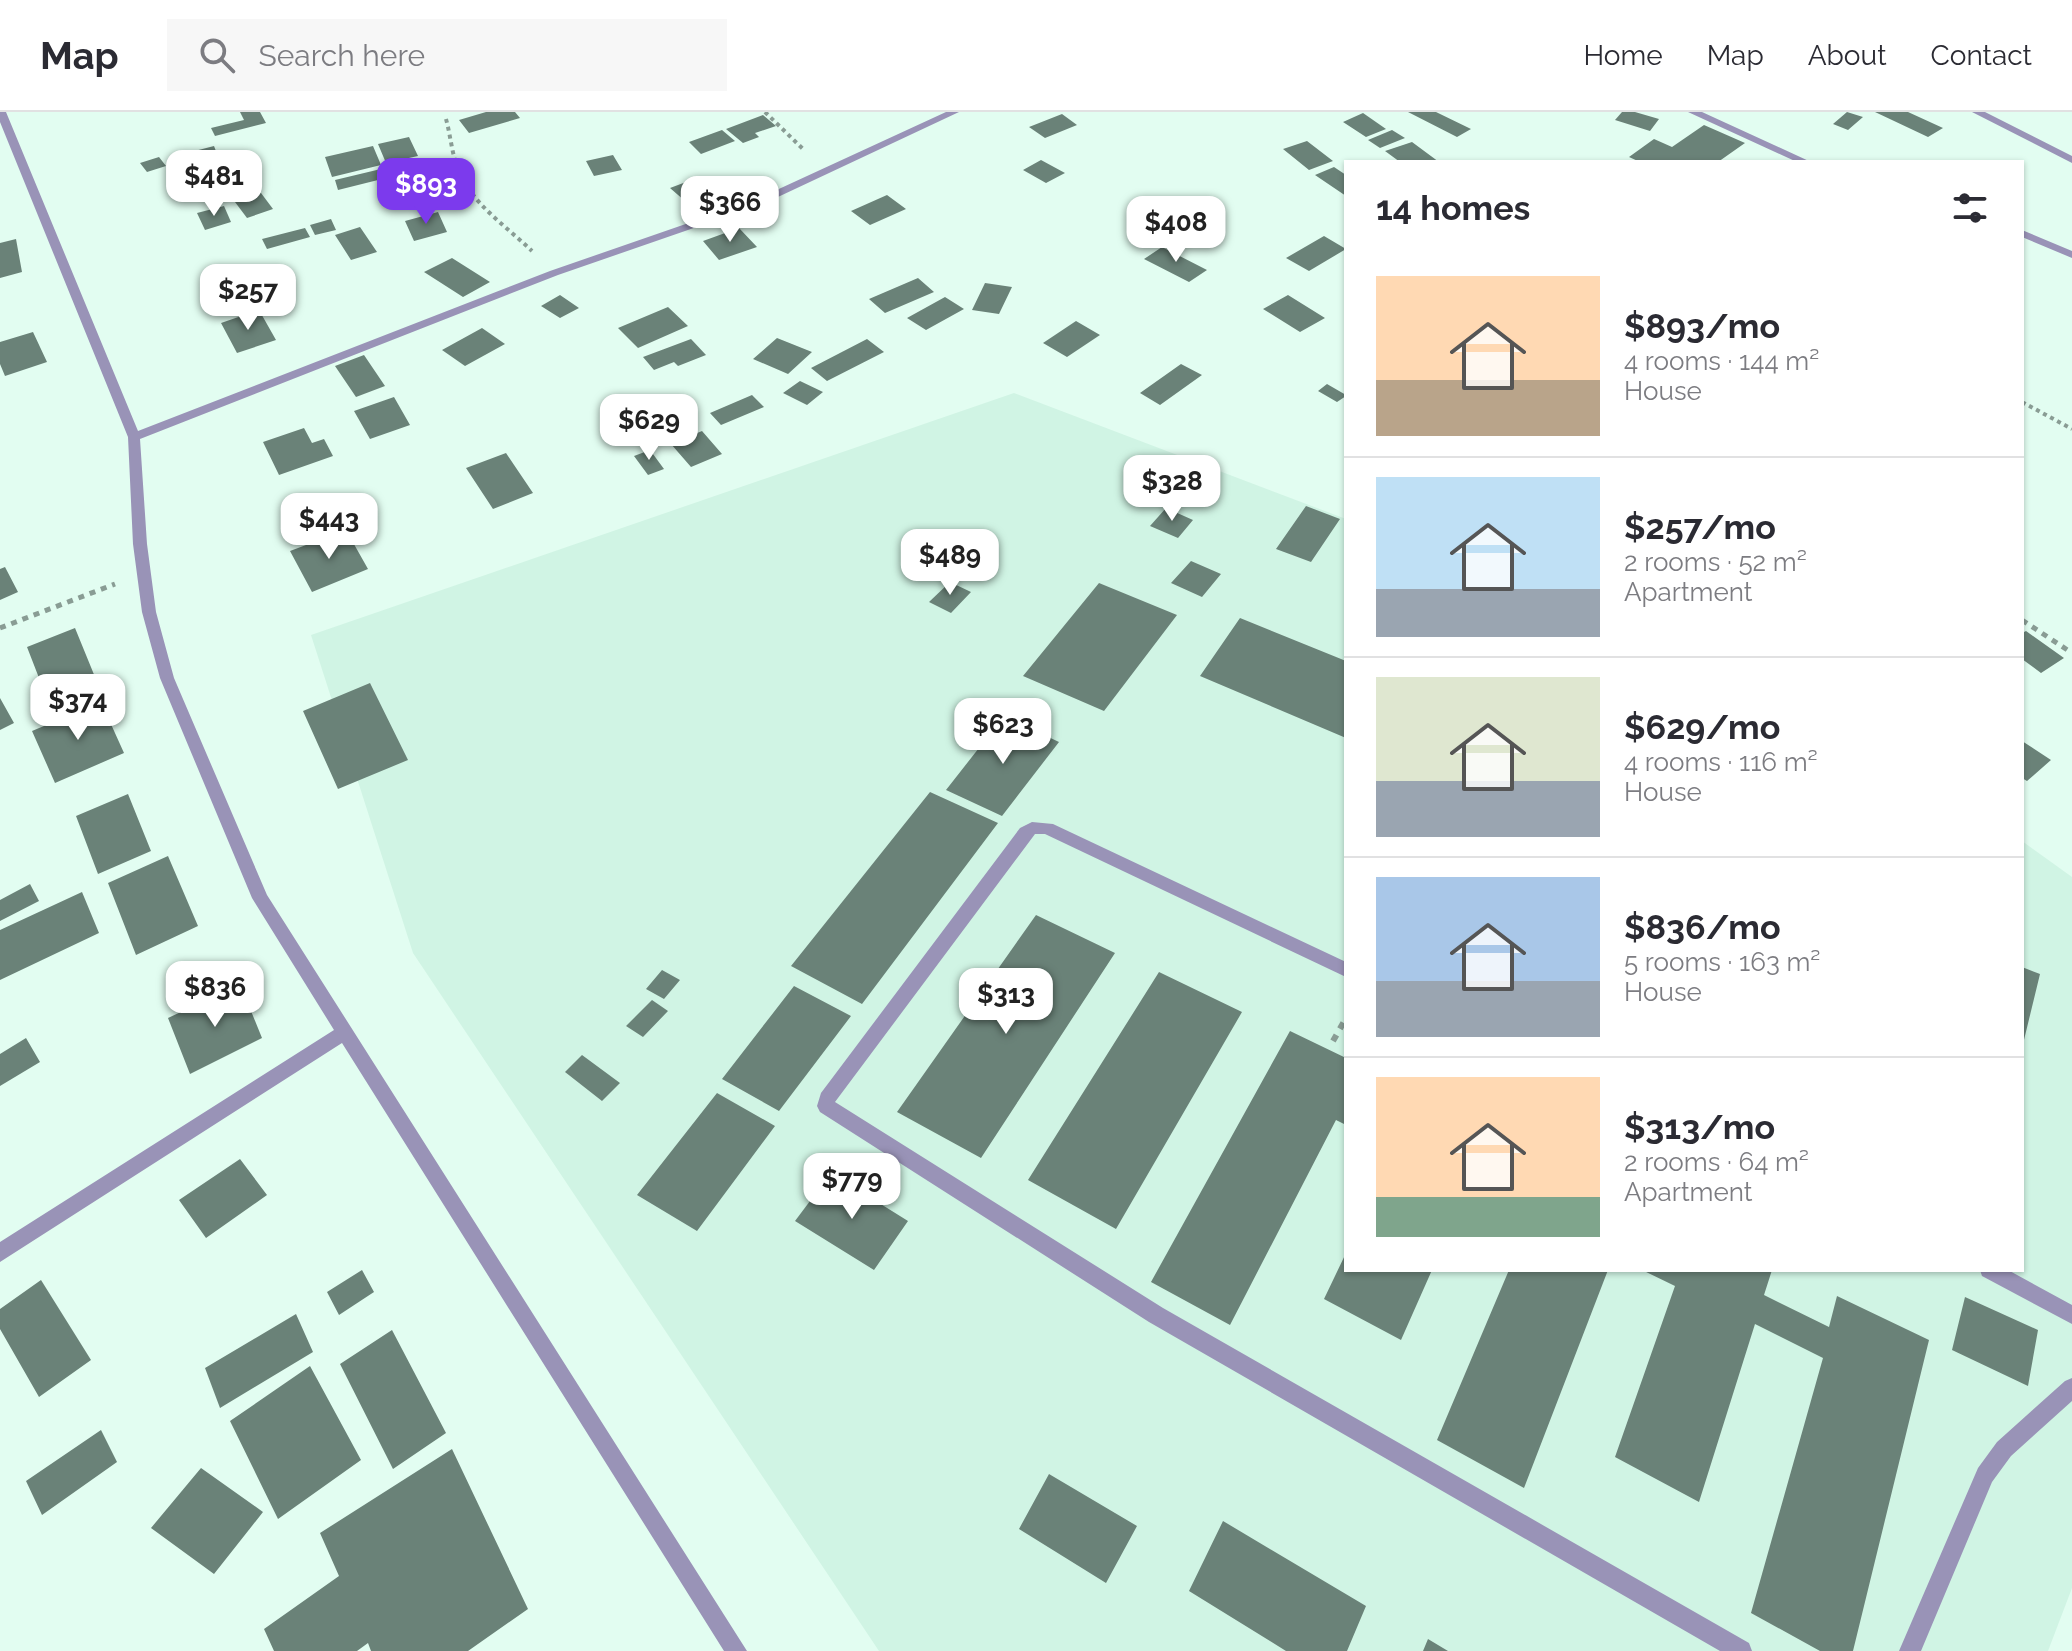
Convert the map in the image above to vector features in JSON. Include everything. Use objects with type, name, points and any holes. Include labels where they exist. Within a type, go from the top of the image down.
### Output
[{"type":"street","points":[[1,112],[134,437],[143,574],[149,612],[167,678],[260,898],[736,1651]]},
{"type":"street","points":[[134,437],[554,273],[759,202],[954,112]]},
{"type":"street","points":[[1693,112],[1801,160]]},
{"type":"street","points":[[1977,112],[2072,160]]},
{"type":"street","points":[[2024,234],[2072,255]]},
{"type":"street","points":[[1344,969],[1047,828],[1032,828],[827,1099],[826,1106],[1156,1315],[1741,1651]]},
{"type":"street","points":[[0,1253],[344,1033]]},
{"type":"street","points":[[1993,1272],[2072,1315]]},
{"type":"street","points":[[1910,1651],[1985,1475],[2004,1449],[2072,1388]]},
{"type":"path","points":[[765,112],[808,153],[832,167]]},
{"type":"path","points":[[446,119],[459,172],[482,207],[554,273]]},
{"type":"path","points":[[2024,403],[2072,429]]},
{"type":"path","points":[[0,628],[143,574]]},
{"type":"path","points":[[2024,621],[2072,653]]},
{"type":"path","points":[[1333,1041],[1344,1022]]},
{"type":"shaded area","points":[[1014,393],[1344,518],[1344,1272],[2024,1272],[2024,842],[2072,877],[2072,1588],[2048,1651],[879,1651],[413,953],[311,635]]},
{"type":"building","points":[[240,112],[260,112],[266,123],[215,136],[211,128],[244,120]]},
{"type":"building","points":[[486,112],[515,112],[520,118],[469,133],[459,120]]},
{"type":"building","points":[[1408,112],[1436,112],[1471,129],[1457,137]]},
{"type":"building","points":[[1622,112],[1635,112],[1659,119],[1650,131],[1615,120]]},
{"type":"building","points":[[1847,112],[1863,117],[1848,130],[1833,124]]},
{"type":"building","points":[[1875,112],[1908,112],[1943,128],[1928,137]]},
{"type":"building","points":[[1363,113],[1386,129],[1366,137],[1343,122]]},
{"type":"building","points":[[1062,114],[1077,125],[1045,138],[1029,127]]},
{"type":"building","points":[[763,115],[776,126],[755,133],[759,137],[743,143],[726,129]]},
{"type":"building","points":[[1704,125],[1745,143],[1721,160],[1636,160],[1629,157],[1654,139],[1672,147]]},
{"type":"building","points":[[722,130],[735,141],[701,154],[689,142]]},
{"type":"building","points":[[1392,130],[1405,138],[1380,148],[1368,140]]},
{"type":"building","points":[[409,137],[418,156],[386,163],[378,144]]},
{"type":"building","points":[[1307,141],[1333,161],[1309,170],[1283,149]]},
{"type":"building","points":[[1412,142],[1436,160],[1397,160],[1385,151]]},
{"type":"building","points":[[214,146],[223,169],[191,177],[183,154]]},
{"type":"building","points":[[373,146],[381,165],[332,177],[325,157]]},
{"type":"building","points":[[613,155],[622,170],[594,176],[586,161]]},
{"type":"building","points":[[159,157],[166,166],[147,172],[140,163]]},
{"type":"building","points":[[1041,160],[1065,173],[1046,183],[1023,170]]},
{"type":"building","points":[[1334,167],[1344,174],[1344,195],[1315,175]]},
{"type":"building","points":[[385,168],[390,177],[338,190],[335,180]]},
{"type":"building","points":[[230,171],[234,179],[204,187],[200,179]]},
{"type":"building","points":[[694,179],[716,199],[693,208],[670,188]]},
{"type":"building","points":[[758,179],[768,188],[729,203],[719,194]]},
{"type":"building","points":[[261,193],[273,209],[247,218],[235,202]]},
{"type":"building","points":[[887,195],[906,209],[870,225],[851,211]]},
{"type":"building","points":[[1184,204],[1213,219],[1181,239],[1153,224]]},
{"type":"building","points":[[224,206],[231,222],[205,230],[197,213]]},
{"type":"building","points":[[438,212],[447,232],[414,241],[405,221]]},
{"type":"building","points":[[331,219],[336,230],[315,235],[310,225]]},
{"type":"building","points":[[360,227],[377,252],[351,260],[335,235]]},
{"type":"building","points":[[305,228],[310,237],[267,249],[262,239]]},
{"type":"building","points":[[739,228],[757,247],[719,260],[703,241]]},
{"type":"building","points":[[1324,236],[1344,248],[1309,271],[1286,258]]},
{"type":"building","points":[[16,239],[22,272],[0,278],[0,243]]},
{"type":"building","points":[[1162,247],[1207,270],[1189,282],[1144,259]]},
{"type":"building","points":[[452,258],[490,282],[463,297],[424,272]]},
{"type":"building","points":[[918,278],[934,292],[885,313],[869,299]]},
{"type":"building","points":[[985,283],[1012,287],[999,314],[972,310]]},
{"type":"building","points":[[560,295],[579,308],[560,318],[541,306]]},
{"type":"building","points":[[1288,295],[1325,318],[1300,332],[1263,309]]},
{"type":"building","points":[[945,297],[964,309],[926,330],[907,318]]},
{"type":"building","points":[[668,307],[688,326],[638,348],[618,328]]},
{"type":"building","points":[[259,310],[276,340],[237,353],[221,323]]},
{"type":"building","points":[[1076,321],[1100,335],[1067,357],[1043,343]]},
{"type":"building","points":[[482,328],[505,344],[465,366],[442,350]]},
{"type":"building","points":[[33,332],[47,362],[5,376],[0,364],[0,342]]},
{"type":"building","points":[[777,338],[812,352],[788,374],[753,359]]},
{"type":"building","points":[[691,339],[706,355],[678,366],[674,362],[654,370],[643,357]]},
{"type":"building","points":[[867,339],[884,352],[827,381],[811,368]]},
{"type":"building","points":[[364,355],[385,386],[356,397],[335,366]]},
{"type":"building","points":[[1181,364],[1202,375],[1160,405],[1140,393]]},
{"type":"building","points":[[800,381],[823,392],[807,405],[783,393]]},
{"type":"building","points":[[1327,384],[1344,394],[1344,397],[1337,402],[1318,391]]},
{"type":"building","points":[[752,395],[764,407],[721,425],[710,413]]},
{"type":"building","points":[[394,397],[410,425],[370,439],[354,411]]},
{"type":"building","points":[[304,428],[312,443],[324,439],[333,456],[279,475],[263,442]]},
{"type":"building","points":[[702,431],[722,454],[691,467],[671,444]]},
{"type":"building","points":[[650,450],[664,469],[648,475],[634,456]]},
{"type":"building","points":[[506,453],[533,493],[493,509],[466,468]]},
{"type":"building","points":[[1306,506],[1340,519],[1311,562],[1276,549]]},
{"type":"building","points":[[1166,508],[1193,520],[1178,538],[1150,526]]},
{"type":"building","points":[[346,530],[368,569],[312,592],[290,551]]},
{"type":"building","points":[[1191,561],[1221,574],[1202,597],[1171,583]]},
{"type":"building","points":[[5,567],[18,592],[0,600],[0,569]]},
{"type":"building","points":[[950,582],[971,592],[951,613],[929,602]]},
{"type":"building","points":[[1099,583],[1177,615],[1104,711],[1023,676]]},
{"type":"building","points":[[1240,618],[1344,660],[1344,737],[1200,676]]},
{"type":"building","points":[[75,628],[95,677],[46,696],[27,647]]},
{"type":"building","points":[[2024,632],[2064,658],[2041,673],[2024,660]]},
{"type":"building","points":[[370,683],[408,760],[338,789],[303,711]]},
{"type":"building","points":[[0,698],[14,723],[0,730]]},
{"type":"building","points":[[101,702],[124,753],[55,783],[32,731]]},
{"type":"building","points":[[1004,716],[1059,742],[1002,816],[946,790]]},
{"type":"building","points":[[2024,742],[2051,760],[2027,781],[2024,779]]},
{"type":"building","points":[[930,792],[998,823],[862,1004],[791,966]]},
{"type":"building","points":[[128,794],[151,851],[98,874],[76,816]]},
{"type":"building","points":[[168,856],[198,926],[136,955],[108,883]]},
{"type":"building","points":[[30,884],[39,901],[0,921],[0,900]]},
{"type":"building","points":[[82,892],[99,933],[0,980],[0,930]]},
{"type":"building","points":[[1036,915],[1115,953],[981,1158],[897,1112]]},
{"type":"building","points":[[2024,968],[2040,974],[2024,1040]]},
{"type":"building","points":[[662,970],[680,980],[664,999],[646,989]]},
{"type":"building","points":[[1159,972],[1242,1012],[1116,1229],[1028,1180]]},
{"type":"building","points":[[240,984],[262,1038],[190,1074],[168,1018]]},
{"type":"building","points":[[794,986],[851,1016],[779,1111],[722,1079]]},
{"type":"building","points":[[652,1000],[668,1011],[643,1037],[626,1026]]},
{"type":"building","points":[[1290,1031],[1344,1057],[1344,1124],[1336,1120],[1230,1325],[1151,1282]]},
{"type":"building","points":[[26,1038],[40,1062],[0,1086],[0,1054]]},
{"type":"building","points":[[582,1055],[620,1083],[602,1101],[565,1072]]},
{"type":"building","points":[[717,1093],[775,1126],[697,1231],[637,1195]]},
{"type":"building","points":[[240,1159],[267,1195],[206,1238],[179,1200]]},
{"type":"building","points":[[831,1173],[908,1221],[874,1270],[795,1221]]},
{"type":"building","points":[[1344,1257],[1344,1272],[1431,1272],[1401,1340],[1324,1299]]},
{"type":"building","points":[[362,1270],[374,1292],[339,1315],[327,1292]]},
{"type":"building","points":[[1508,1272],[1607,1272],[1524,1488],[1437,1440]]},
{"type":"building","points":[[1646,1272],[1771,1272],[1764,1295],[1829,1327],[1837,1296],[1929,1340],[1853,1651],[1820,1651],[1751,1613],[1823,1358],[1755,1324],[1699,1502],[1615,1457],[1675,1286]]},
{"type":"building","points":[[41,1280],[91,1360],[39,1397],[0,1329],[0,1309]]},
{"type":"building","points":[[1965,1297],[2038,1330],[2028,1386],[1952,1350]]},
{"type":"building","points":[[296,1314],[313,1352],[220,1408],[205,1368]]},
{"type":"building","points":[[392,1330],[446,1433],[393,1469],[340,1364]]},
{"type":"building","points":[[310,1366],[361,1460],[278,1519],[230,1421]]},
{"type":"building","points":[[101,1430],[117,1462],[42,1515],[26,1481]]},
{"type":"building","points":[[452,1449],[528,1609],[468,1651],[371,1651],[368,1643],[357,1651],[274,1651],[264,1629],[339,1576],[320,1533]]},
{"type":"building","points":[[201,1468],[263,1512],[214,1574],[151,1528]]},
{"type":"building","points":[[1049,1474],[1137,1526],[1106,1583],[1019,1529]]},
{"type":"building","points":[[1223,1521],[1366,1606],[1347,1651],[1286,1651],[1189,1591]]},
{"type":"building","points":[[1428,1639],[1448,1651],[1423,1651]]}]
